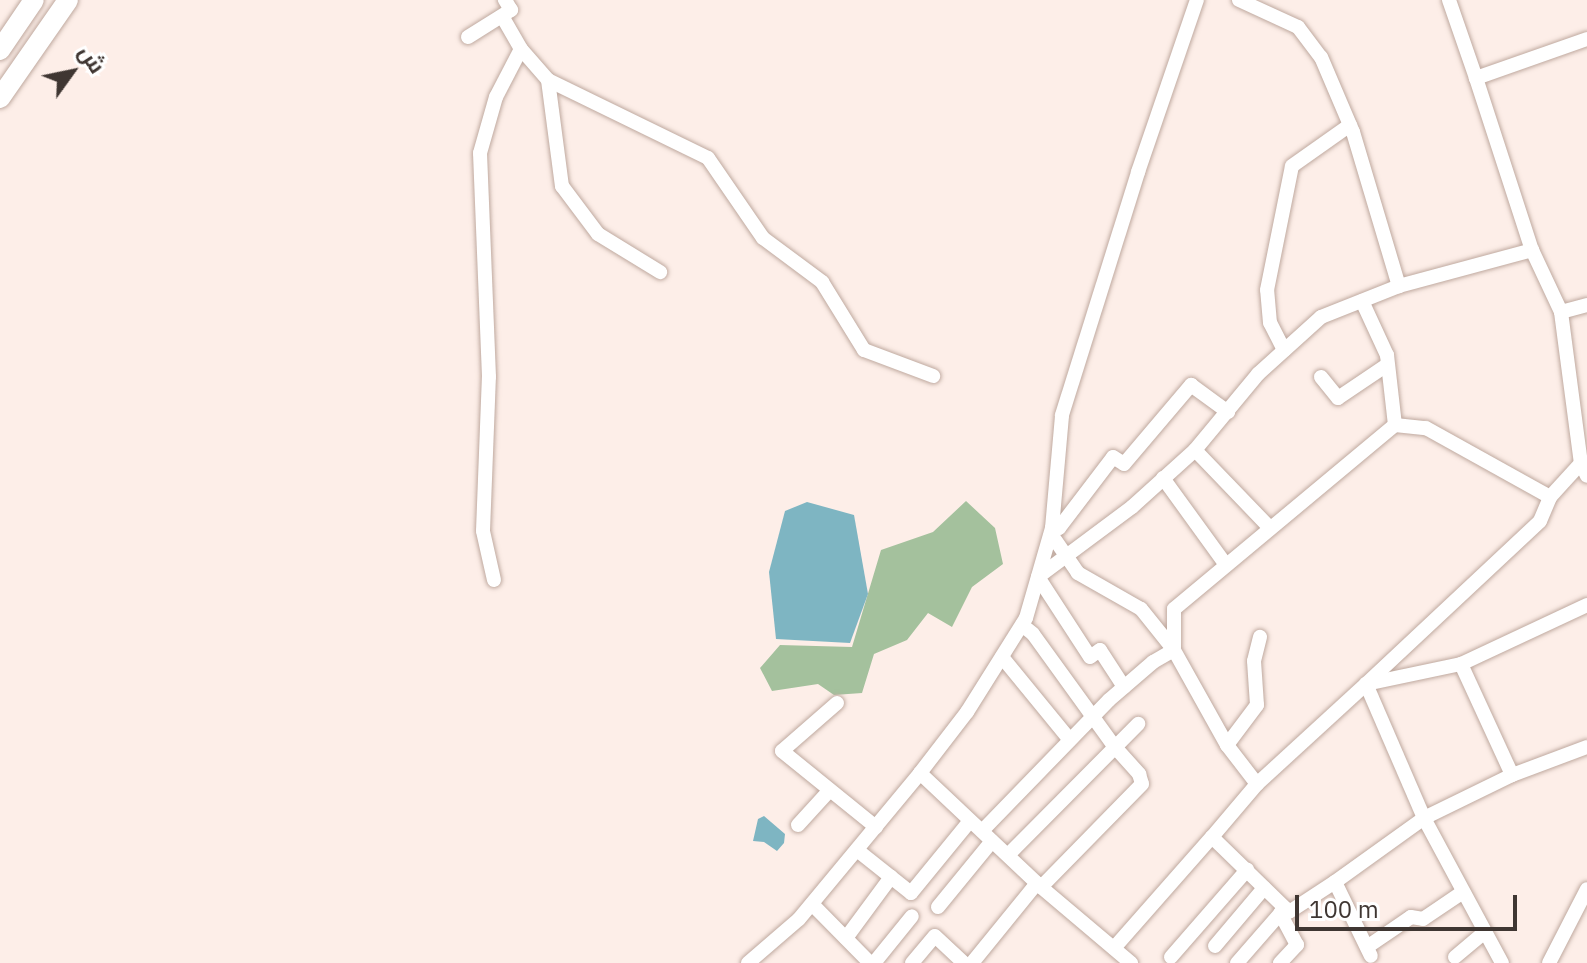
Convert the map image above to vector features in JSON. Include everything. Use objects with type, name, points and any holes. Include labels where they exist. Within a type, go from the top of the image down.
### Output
[{"type":"highway","points":[[0,50],[34,0]]},
{"type":"highway","points":[[0,98],[68,0]]},
{"type":"street","points":[[468,37],[503,18],[511,10],[505,0]]},
{"type":"street","points":[[748,963],[812,904],[920,773],[967,712],[1022,625],[1052,531],[1062,415],[1138,172],[1197,0]]},
{"type":"street","points":[[1239,0],[1298,27],[1321,57],[1350,125],[1399,286]]},
{"type":"street","points":[[1114,948],[1257,784],[1540,521],[1550,497],[1584,469],[1561,312],[1532,250],[1449,0]]},
{"type":"street","points":[[503,18],[521,49],[548,80],[708,158],[763,238],[822,282],[864,350],[933,376]]},
{"type":"street","points":[[1476,78],[1587,39]]},
{"type":"street","points":[[494,580],[483,531],[489,377],[480,153],[496,97],[521,49]]},
{"type":"street","points":[[548,80],[562,186],[598,234],[660,272]]},
{"type":"street","points":[[1284,350],[1270,323],[1267,290],[1292,166],[1350,125]]},
{"type":"street","points":[[1038,577],[1132,507],[1195,450],[1258,374],[1321,317],[1399,286],[1532,250]]},
{"type":"street","points":[[1362,301],[1387,355],[1395,425]]},
{"type":"street","points":[[1561,312],[1587,305]]},
{"type":"street","points":[[1321,377],[1338,398],[1387,365]]},
{"type":"street","points":[[1052,531],[1059,528],[1113,457],[1124,464],[1191,385],[1228,412]]},
{"type":"street","points":[[1174,650],[1174,609],[1395,425],[1426,428],[1550,497]]},
{"type":"street","points":[[1195,450],[1270,528]]},
{"type":"street","points":[[1163,478],[1226,565]]},
{"type":"street","points":[[1052,531],[1078,573],[1141,609],[1174,650],[1227,745],[1257,784]]},
{"type":"street","points":[[1038,577],[1090,657],[1100,650],[1124,687]]},
{"type":"street","points":[[1366,684],[1461,664],[1587,605]]},
{"type":"street","points":[[912,963],[935,936],[963,962],[1142,784],[1139,774],[1114,746],[1033,634],[1022,625]]},
{"type":"street","points":[[1227,745],[1257,705],[1254,661],[1260,637]]},
{"type":"street","points":[[938,907],[987,836],[1070,740],[1124,687],[1153,662],[1174,650]]},
{"type":"street","points":[[1002,657],[1070,740]]},
{"type":"street","points":[[1461,664],[1512,775]]},
{"type":"street","points":[[1366,684],[1424,818],[1502,963]]},
{"type":"street","points":[[837,703],[782,751],[876,827]]},
{"type":"street","points":[[1008,855],[1138,724]]},
{"type":"street","points":[[1283,911],[1289,912],[1335,882],[1424,818],[1512,775],[1587,747]]},
{"type":"street","points":[[920,773],[1039,885],[1131,963]]},
{"type":"street","points":[[798,825],[830,790]]},
{"type":"street","points":[[857,850],[911,893],[970,821]]},
{"type":"street","points":[[1212,837],[1247,870],[1283,911],[1297,945],[1280,963]]},
{"type":"street","points":[[1171,957],[1247,870]]},
{"type":"street","points":[[846,938],[891,877]]},
{"type":"street","points":[[1335,882],[1369,957],[1411,917],[1423,919],[1463,892]]},
{"type":"street","points":[[1215,946],[1264,888]]},
{"type":"street","points":[[1549,963],[1587,890]]},
{"type":"street","points":[[812,904],[872,963],[912,916]]},
{"type":"street","points":[[1237,963],[1283,911]]},
{"type":"street","points":[[1455,957],[1485,932]]},
{"type":"green space","points":[[966,501],[995,528],[1003,564],[972,587],[952,627],[928,613],[907,640],[874,654],[862,693],[834,695],[818,684],[772,691],[760,668],[780,645],[852,647],[881,550],[933,532]]},
{"type":"water","points":[[807,502],[854,515],[868,594],[850,643],[776,639],[769,572],[785,511]]},
{"type":"water","points":[[764,816],[785,834],[784,843],[777,851],[764,842],[753,841],[758,819]]}]
